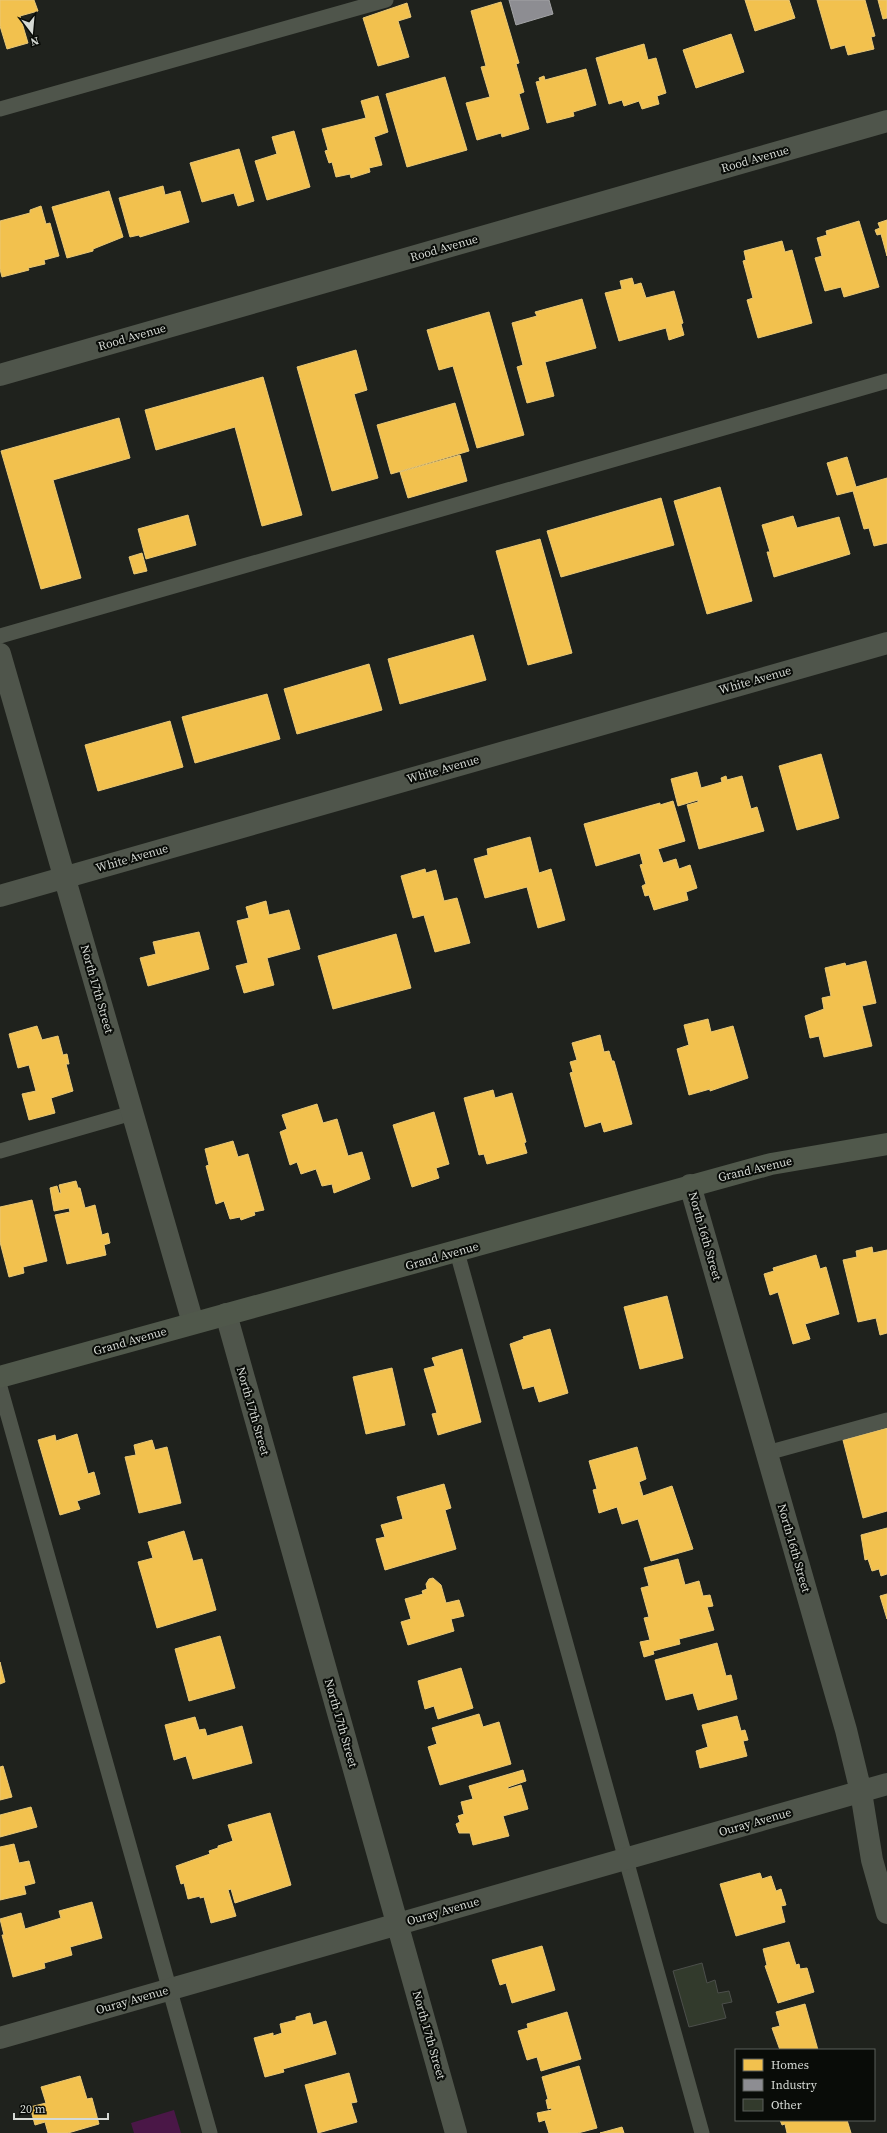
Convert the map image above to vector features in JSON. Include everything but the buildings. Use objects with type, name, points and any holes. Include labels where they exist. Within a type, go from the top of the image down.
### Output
[{"type":"street","name":"Rood Avenue","points":[[0,375],[887,121]]},
{"type":"street","name":"White Avenue","points":[[0,896],[887,643]]},
{"type":"street","name":"North 17th Street","points":[[0,654],[193,1323]]},
{"type":"street","name":"Grand Avenue","points":[[0,1377],[457,1252],[690,1185],[771,1164],[887,1144]]},
{"type":"street","name":"North 16th Street","points":[[690,1185],[846,1730],[861,1792],[872,1860],[887,1913]]},
{"type":"street","name":"North 17th Street","points":[[226,1314],[456,2133]]},
{"type":"street","name":"Ouray Avenue","points":[[0,2038],[887,1784]]},
{"type":"lane","points":[[0,109],[386,0]]},
{"type":"lane","points":[[0,636],[887,381]]},
{"type":"lane","points":[[0,1151],[132,1113]]},
{"type":"lane","points":[[457,1252],[702,2133]]},
{"type":"lane","points":[[0,1387],[210,2133]]},
{"type":"lane","points":[[767,1453],[887,1420]]},
{"type":"shaded area","points":[[174,2110],[181,2133],[134,2133],[131,2123]]}]
